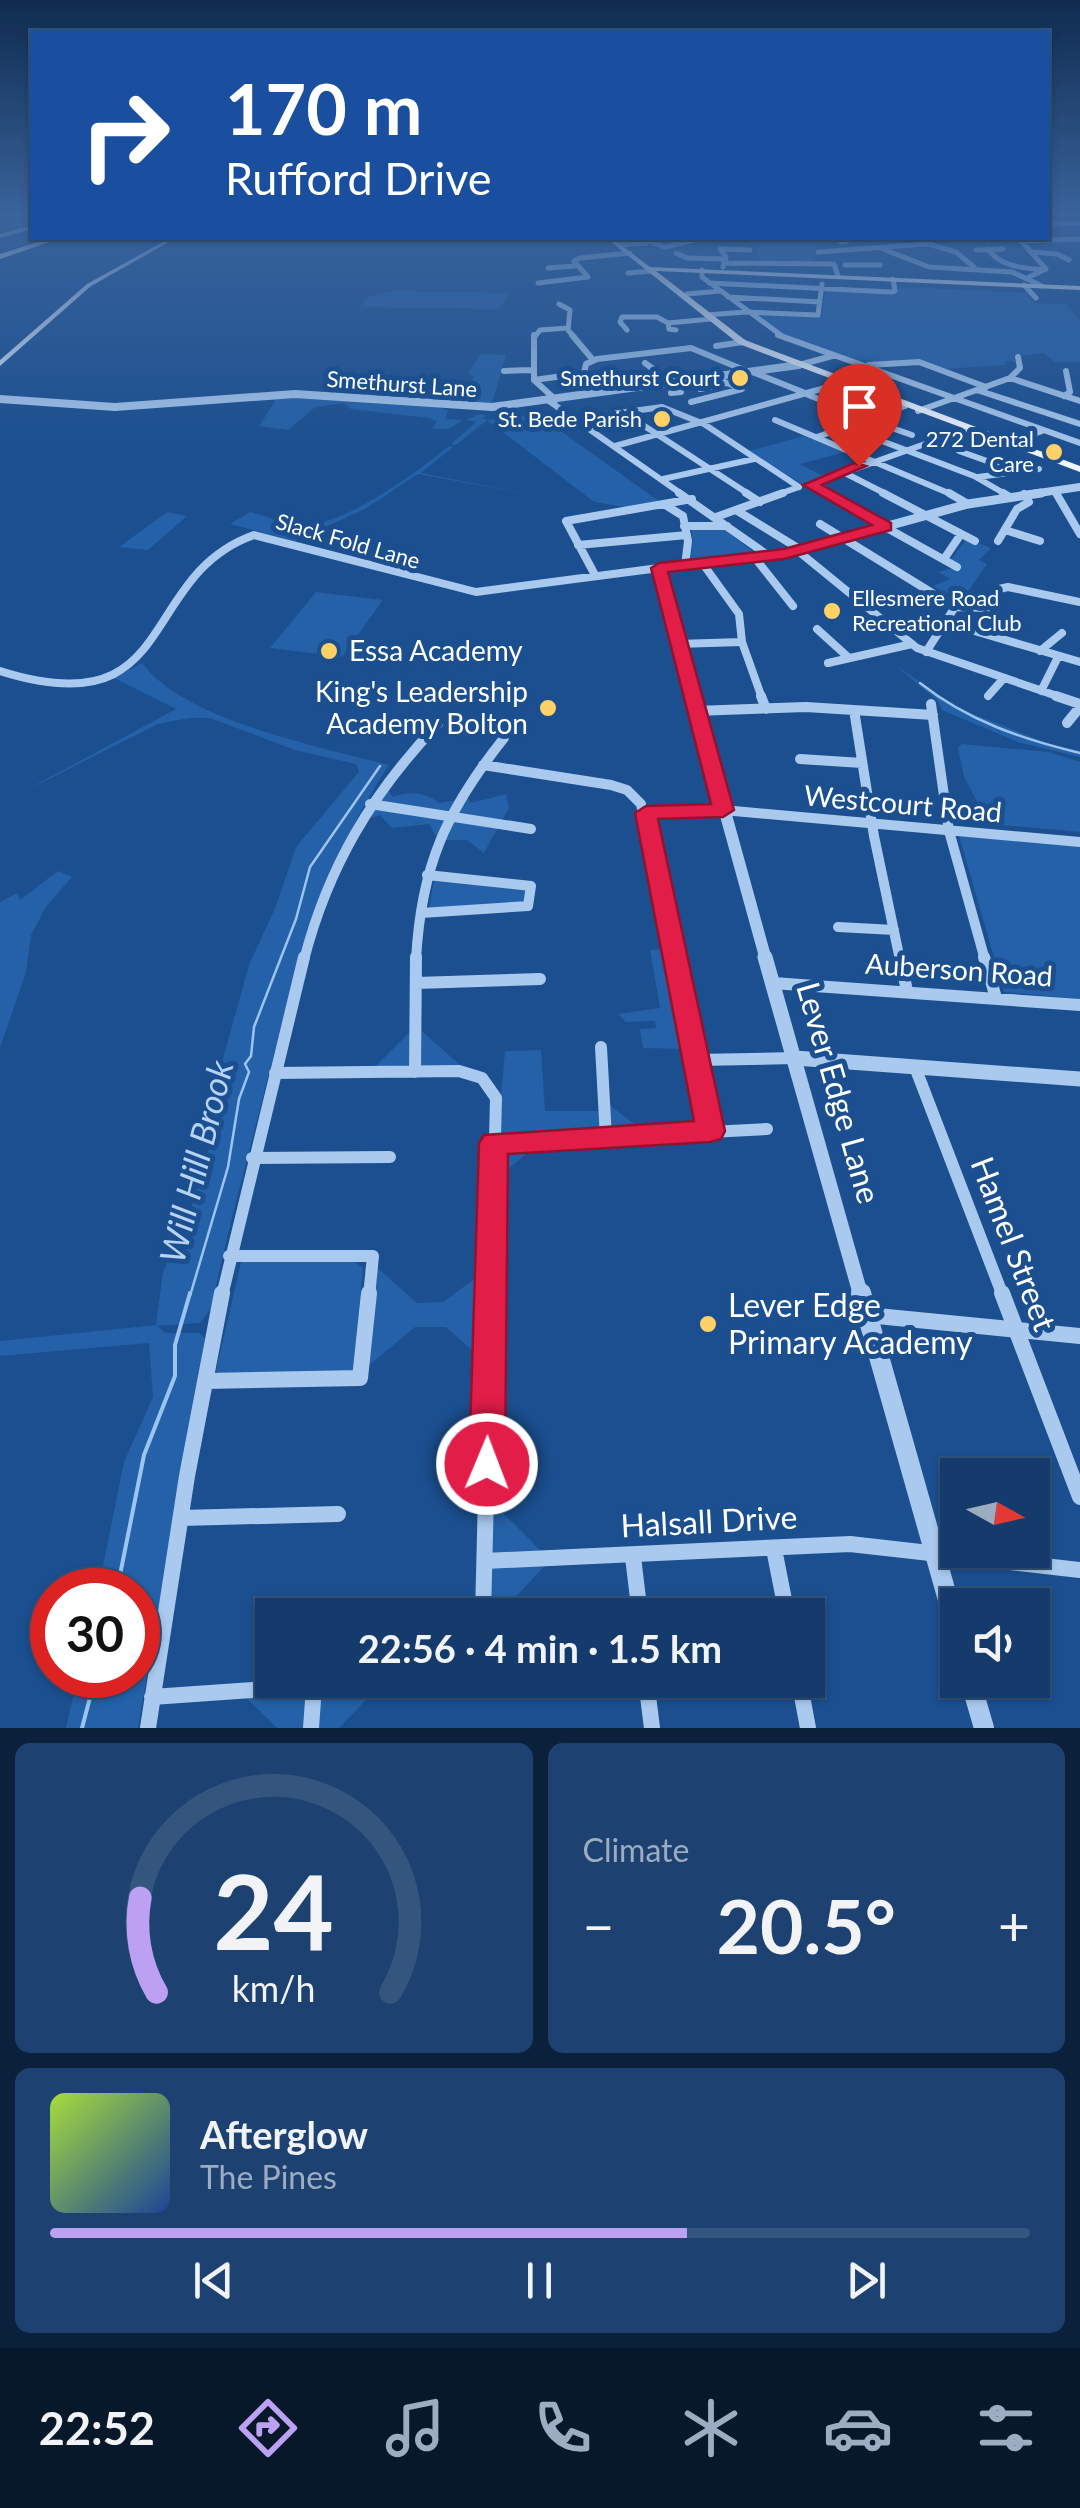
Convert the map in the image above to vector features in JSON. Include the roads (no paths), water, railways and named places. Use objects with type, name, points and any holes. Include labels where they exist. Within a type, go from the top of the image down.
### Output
[{"type":"main road","points":[[0,364],[76,295]]},
{"type":"main road","points":[[681,295],[742,342],[1080,469]]},
{"type":"street","points":[[724,295],[777,335],[1080,443]]},
{"type":"street","points":[[627,330],[620,322],[622,317],[655,316],[671,329],[684,322],[746,312],[816,315],[821,295]]},
{"type":"street","points":[[1034,295],[1048,297]]},
{"type":"street","points":[[727,297],[820,302]]},
{"type":"street","points":[[559,304],[570,310],[568,328],[592,360]]},
{"type":"street","points":[[568,328],[534,333],[534,380],[575,419],[770,556]]},
{"type":"street","points":[[626,341],[636,354]]},
{"type":"street","points":[[716,346],[742,342]]},
{"type":"street","points":[[534,380],[584,373],[586,364],[592,360],[692,348],[912,435]]},
{"type":"street","points":[[799,365],[833,355]]},
{"type":"street","points":[[918,411],[1010,378],[1020,368],[1018,357]]},
{"type":"street","points":[[646,362],[676,392]]},
{"type":"street","points":[[864,366],[919,362],[986,387]]},
{"type":"street","name":"Smethurst Lane","points":[[0,399],[106,407],[270,394],[486,408],[668,383],[707,384],[750,372],[799,365]]},
{"type":"street","points":[[504,371],[532,370]]},
{"type":"street","points":[[1064,396],[1070,392],[1066,371]]},
{"type":"street","points":[[1010,378],[1080,401]]},
{"type":"street","points":[[615,446],[843,382]]},
{"type":"street","points":[[691,402],[742,389],[726,383],[707,384]]},
{"type":"street","points":[[977,390],[1080,424]]},
{"type":"street","points":[[575,419],[661,406],[704,424],[798,488],[716,517]]},
{"type":"street","points":[[817,437],[904,406]]},
{"type":"street","points":[[622,412],[760,502]]},
{"type":"street","points":[[1025,425],[1050,415]]},
{"type":"street","points":[[775,420],[933,484],[968,504]]},
{"type":"street","points":[[845,427],[977,477],[1008,496]]},
{"type":"street","points":[[957,567],[810,485],[967,428]]},
{"type":"street","points":[[1008,443],[1042,431]]},
{"type":"street","points":[[960,450],[1017,472]]},
{"type":"street","points":[[663,479],[754,460]]},
{"type":"street","points":[[977,477],[1038,469]]},
{"type":"street","points":[[843,472],[975,542]]},
{"type":"street","points":[[659,568],[770,556],[968,504],[1080,486]]},
{"type":"street","points":[[1054,490],[1080,534]]},
{"type":"street","points":[[998,542],[1018,508],[1029,502],[1024,494]]},
{"type":"street","points":[[595,575],[566,521],[692,500]]},
{"type":"street","points":[[667,506],[682,515],[686,530],[685,566]]},
{"type":"street","points":[[736,510],[800,550],[926,652],[1080,705],[1067,723]]},
{"type":"street","points":[[820,524],[955,606],[987,608],[1003,586],[1079,603]]},
{"type":"street","points":[[578,545],[727,526]]},
{"type":"street","points":[[1005,530],[1040,541]]},
{"type":"street","points":[[944,559],[960,534]]},
{"type":"street","name":"Slack Fold Lane","points":[[0,671],[55,684],[112,674],[148,648],[192,574],[254,535],[470,592],[659,568]]},
{"type":"street","points":[[756,558],[794,606]]},
{"type":"street","points":[[703,564],[739,614],[742,642],[766,709]]},
{"type":"street","name":"Lever Edge Lane","points":[[659,568],[695,711],[944,1588]]},
{"type":"street","points":[[926,652],[955,606]]},
{"type":"street","points":[[944,622],[1080,662]]},
{"type":"street","points":[[829,628],[815,630],[849,658]]},
{"type":"street","points":[[1040,651],[1057,634]]},
{"type":"street","points":[[677,644],[742,642]]},
{"type":"street","points":[[828,662],[912,644]]},
{"type":"street","points":[[1041,691],[1058,656]]},
{"type":"street","points":[[988,696],[1004,678]]},
{"type":"street","points":[[695,711],[932,709],[949,831],[996,998]]},
{"type":"street","points":[[854,710],[872,824],[907,991]]},
{"type":"street","points":[[160,1648],[229,1256],[275,1073],[332,878],[370,804],[396,768],[438,724]]},
{"type":"street","points":[[415,1072],[416,983],[427,875],[448,816],[504,738]]},
{"type":"street","points":[[800,758],[862,763]]},
{"type":"street","points":[[483,765],[610,785],[636,797],[646,813],[710,1131]]},
{"type":"street","points":[[370,804],[530,830]]},
{"type":"street","name":"Westcourt Road","points":[[646,813],[723,810],[1080,842]]},
{"type":"street","points":[[421,913],[528,906],[531,886],[427,875]]},
{"type":"street","points":[[838,927],[894,930]]},
{"type":"street","points":[[416,983],[540,979]]},
{"type":"street","name":"Auberson Road","points":[[773,982],[1080,1005]]},
{"type":"street","points":[[600,1048],[606,1138]]},
{"type":"street","points":[[696,1060],[796,1058],[1080,1079]]},
{"type":"street","name":"Hamel Street","points":[[916,1067],[1080,1497]]},
{"type":"street","points":[[275,1073],[459,1071],[486,1080],[496,1098],[484,1598]]},
{"type":"street","points":[[494,1143],[767,1128]]},
{"type":"street","points":[[252,1158],[390,1158]]},
{"type":"street","points":[[204,1381],[360,1378],[373,1256],[229,1256]]},
{"type":"street","points":[[866,1315],[1080,1336]]},
{"type":"street","points":[[181,1518],[338,1514]]},
{"type":"street","name":"Halsall Drive","points":[[486,1561],[850,1544],[1080,1570]]},
{"type":"street","points":[[774,1549],[784,1598]]},
{"type":"street","points":[[633,1557],[638,1598]]},
{"type":"street","points":[[160,1697],[255,1691]]},
{"type":"street","points":[[148,1728],[152,1698]]},
{"type":"street","points":[[311,1728],[313,1698]]},
{"type":"street","points":[[648,1698],[652,1728]]},
{"type":"street","points":[[802,1698],[808,1728]]},
{"type":"street","points":[[975,1698],[984,1728]]},
{"type":"waterway","points":[[920,683],[957,708],[996,727],[1080,753]]},
{"type":"waterway","name":"Will Hill Brook","points":[[190,1296],[228,1167],[239,1099],[249,1072],[245,1064],[251,1056],[254,1027],[296,919],[310,867],[380,766]]},
{"type":"waterway","name":"Will Hill Brook","points":[[121,1568],[144,1455],[175,1376],[175,1345],[190,1293]]},
{"type":"waterway","name":"Will Hill Brook","points":[[82,1728],[90,1698]]},
{"type":"place","name":"Smethurst Court","points":[[740,378]]},
{"type":"place","name":"St. Bede Parish","points":[[662,419]]},
{"type":"place","name":"272 Dental Care","points":[[1054,452]]},
{"type":"place","name":"Ellesmere Road Recreational Club","points":[[832,611]]},
{"type":"place","name":"Essa Academy","points":[[329,651]]},
{"type":"place","name":"King's Leadership Academy Bolton","points":[[548,708]]},
{"type":"place","name":"Lever Edge Primary Academy","points":[[708,1324]]}]
